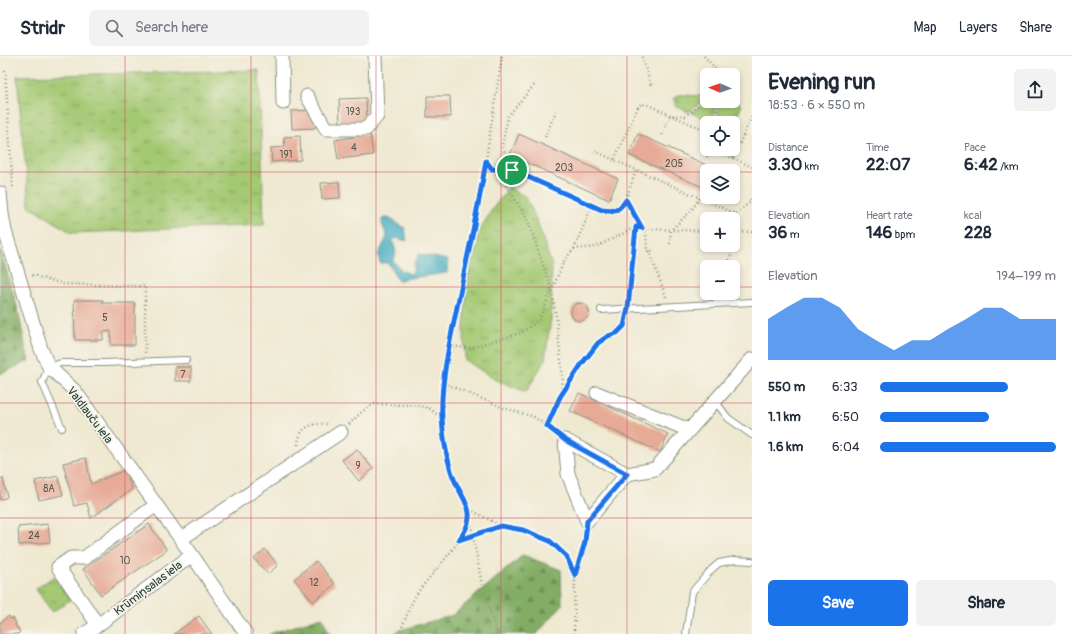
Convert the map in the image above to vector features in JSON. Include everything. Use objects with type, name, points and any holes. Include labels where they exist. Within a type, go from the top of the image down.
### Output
[{"type":"street","points":[[282,56],[283,103]]},
{"type":"street","points":[[306,96],[326,129],[366,129],[377,116],[375,56]]},
{"type":"street","name":"Valdlauču iela","points":[[0,193],[1,214],[5,231],[41,349],[49,368],[75,391],[192,555],[246,634]]},
{"type":"street","points":[[565,440],[627,474],[655,469],[752,360]]},
{"type":"street","points":[[597,393],[689,430]]},
{"type":"street","points":[[181,540],[341,432]]},
{"type":"street","points":[[565,440],[568,474],[587,521],[627,474]]},
{"type":"street","points":[[98,625],[58,567],[71,558],[84,558],[156,505]]},
{"type":"street","name":"Krūmiņsalas iela","points":[[84,634],[192,555]]},
{"type":"lane","points":[[601,310],[752,302]]},
{"type":"lane","points":[[62,428],[42,382],[49,368],[61,362],[103,363],[186,360]]},
{"type":"lane","points":[[715,401],[728,418],[752,435]]},
{"type":"lane","points":[[686,634],[692,592],[712,569],[719,563],[735,560],[752,561]]},
{"type":"path","points":[[497,634],[483,590],[469,508],[452,473],[446,452],[442,418],[442,400],[449,346],[481,192],[502,56]]},
{"type":"path","points":[[642,56],[651,84]]},
{"type":"path","points":[[704,56],[715,68]]},
{"type":"path","points":[[5,70],[13,190]]},
{"type":"path","points":[[512,170],[502,146],[508,116],[536,83]]},
{"type":"path","points":[[614,160],[639,106],[643,104],[700,128]]},
{"type":"path","points":[[670,115],[685,116],[700,104]]},
{"type":"path","points":[[545,136],[556,111]]},
{"type":"path","points":[[662,135],[670,115]]},
{"type":"path","points":[[733,158],[752,116]]},
{"type":"path","points":[[594,151],[700,198],[690,212],[671,230],[670,244]]},
{"type":"path","points":[[728,156],[752,167]]},
{"type":"path","points":[[486,161],[506,185],[527,218],[552,290],[563,380],[560,397]]},
{"type":"path","points":[[492,169],[512,170],[592,206],[610,211],[617,210],[622,207],[626,200],[636,170]]},
{"type":"path","points":[[738,212],[752,197]]},
{"type":"path","points":[[626,200],[646,233],[647,251],[651,251],[670,306]]},
{"type":"path","points":[[714,204],[732,212]]},
{"type":"path","points":[[449,346],[470,348],[521,333],[539,320],[565,259],[574,249],[592,206]]},
{"type":"path","points":[[574,249],[596,247],[636,227],[700,231]]},
{"type":"path","points":[[547,426],[560,397],[581,365],[598,343],[608,336],[617,333],[624,326],[628,308],[636,227]]},
{"type":"path","points":[[740,232],[752,232]]},
{"type":"path","points":[[31,275],[63,284],[145,286],[145,362]]},
{"type":"path","points":[[444,383],[504,408],[534,417],[565,440]]},
{"type":"path","points":[[341,432],[363,411],[374,404],[413,405],[429,408],[442,418]]},
{"type":"path","points":[[469,508],[501,526],[523,530],[550,541],[566,556],[575,575]]},
{"type":"path","points":[[399,634],[417,594],[464,534],[470,520]]},
{"type":"path","points":[[574,634],[575,575],[585,542],[587,521]]},
{"type":"path","points":[[459,540],[501,526]]},
{"type":"green space","points":[[259,70],[264,225],[72,233],[29,206],[17,76]]},
{"type":"green space","points":[[679,95],[700,96],[700,103],[689,112],[675,106],[674,99]]},
{"type":"green space","points":[[740,105],[741,107],[738,116],[718,116],[718,108],[740,108]]},
{"type":"green space","points":[[700,107],[700,108],[715,108],[714,116],[700,117],[692,113]]},
{"type":"green space","points":[[509,188],[526,197],[537,221],[552,266],[551,318],[545,360],[526,392],[494,379],[465,360],[464,330],[467,284],[478,233],[493,208]]},
{"type":"green space","points":[[0,249],[18,310],[29,361],[0,374]]},
{"type":"green space","points":[[523,555],[561,570],[562,605],[537,634],[395,634],[397,631],[453,615]]},
{"type":"green space","points":[[54,576],[70,600],[52,612],[36,589]]},
{"type":"green space","points":[[322,617],[330,634],[269,634]]},
{"type":"water","points":[[387,217],[405,228],[407,241],[397,238],[392,240],[396,253],[393,261],[403,271],[411,274],[413,272],[414,264],[419,254],[448,260],[447,273],[398,281],[388,263],[380,263],[378,255],[387,237],[382,224],[382,219]]},
{"type":"building","points":[[427,96],[450,96],[451,117],[427,117]]},
{"type":"building","points":[[366,98],[367,123],[340,124],[339,99]]},
{"type":"building","points":[[315,110],[315,128],[292,129],[291,111]]},
{"type":"building","points":[[370,134],[373,155],[338,159],[335,140]]},
{"type":"building","points":[[519,134],[618,179],[609,200],[510,155]]},
{"type":"building","points":[[638,134],[704,164],[700,164],[700,186],[629,155]]},
{"type":"building","points":[[300,136],[301,160],[272,162],[271,148],[285,147],[284,137]]},
{"type":"building","points":[[339,182],[340,198],[322,199],[321,183]]},
{"type":"building","points":[[74,300],[103,300],[103,303],[135,303],[135,345],[111,345],[111,331],[103,332],[103,340],[75,340]]},
{"type":"building","points":[[580,303],[586,306],[589,312],[586,318],[580,321],[574,318],[571,312],[574,306]]},
{"type":"building","points":[[175,367],[191,367],[191,381],[175,381]]},
{"type":"building","points":[[579,393],[668,434],[660,452],[570,411]]},
{"type":"building","points":[[357,449],[373,469],[359,481],[342,460]]},
{"type":"building","points":[[86,458],[91,484],[125,470],[132,489],[91,518],[87,503],[74,506],[63,463]]},
{"type":"building","points":[[58,476],[63,495],[39,500],[35,481]]},
{"type":"building","points":[[3,478],[7,497],[0,500],[0,479]]},
{"type":"building","points":[[48,524],[50,542],[19,545],[18,527]]},
{"type":"building","points":[[149,524],[167,550],[101,595],[83,569]]},
{"type":"building","points":[[265,549],[278,565],[268,574],[254,559]]},
{"type":"building","points":[[316,561],[335,584],[313,602],[294,579]]},
{"type":"building","points":[[9,616],[10,619],[13,618],[16,623],[15,625],[20,632],[18,634],[0,634],[0,623]]},
{"type":"building","points":[[199,616],[212,634],[174,634]]},
{"type":"route","points":[[486,161],[492,169],[512,170],[602,210],[617,210],[622,207],[626,200],[642,228],[636,227],[628,308],[624,326],[617,333],[608,336],[598,343],[581,365],[560,397],[547,426],[565,440],[627,474],[587,521],[585,542],[575,575],[566,556],[550,541],[523,530],[501,526],[459,540],[464,534],[470,520],[469,508],[452,473],[446,452],[442,418],[442,400],[449,346],[486,161]]}]
